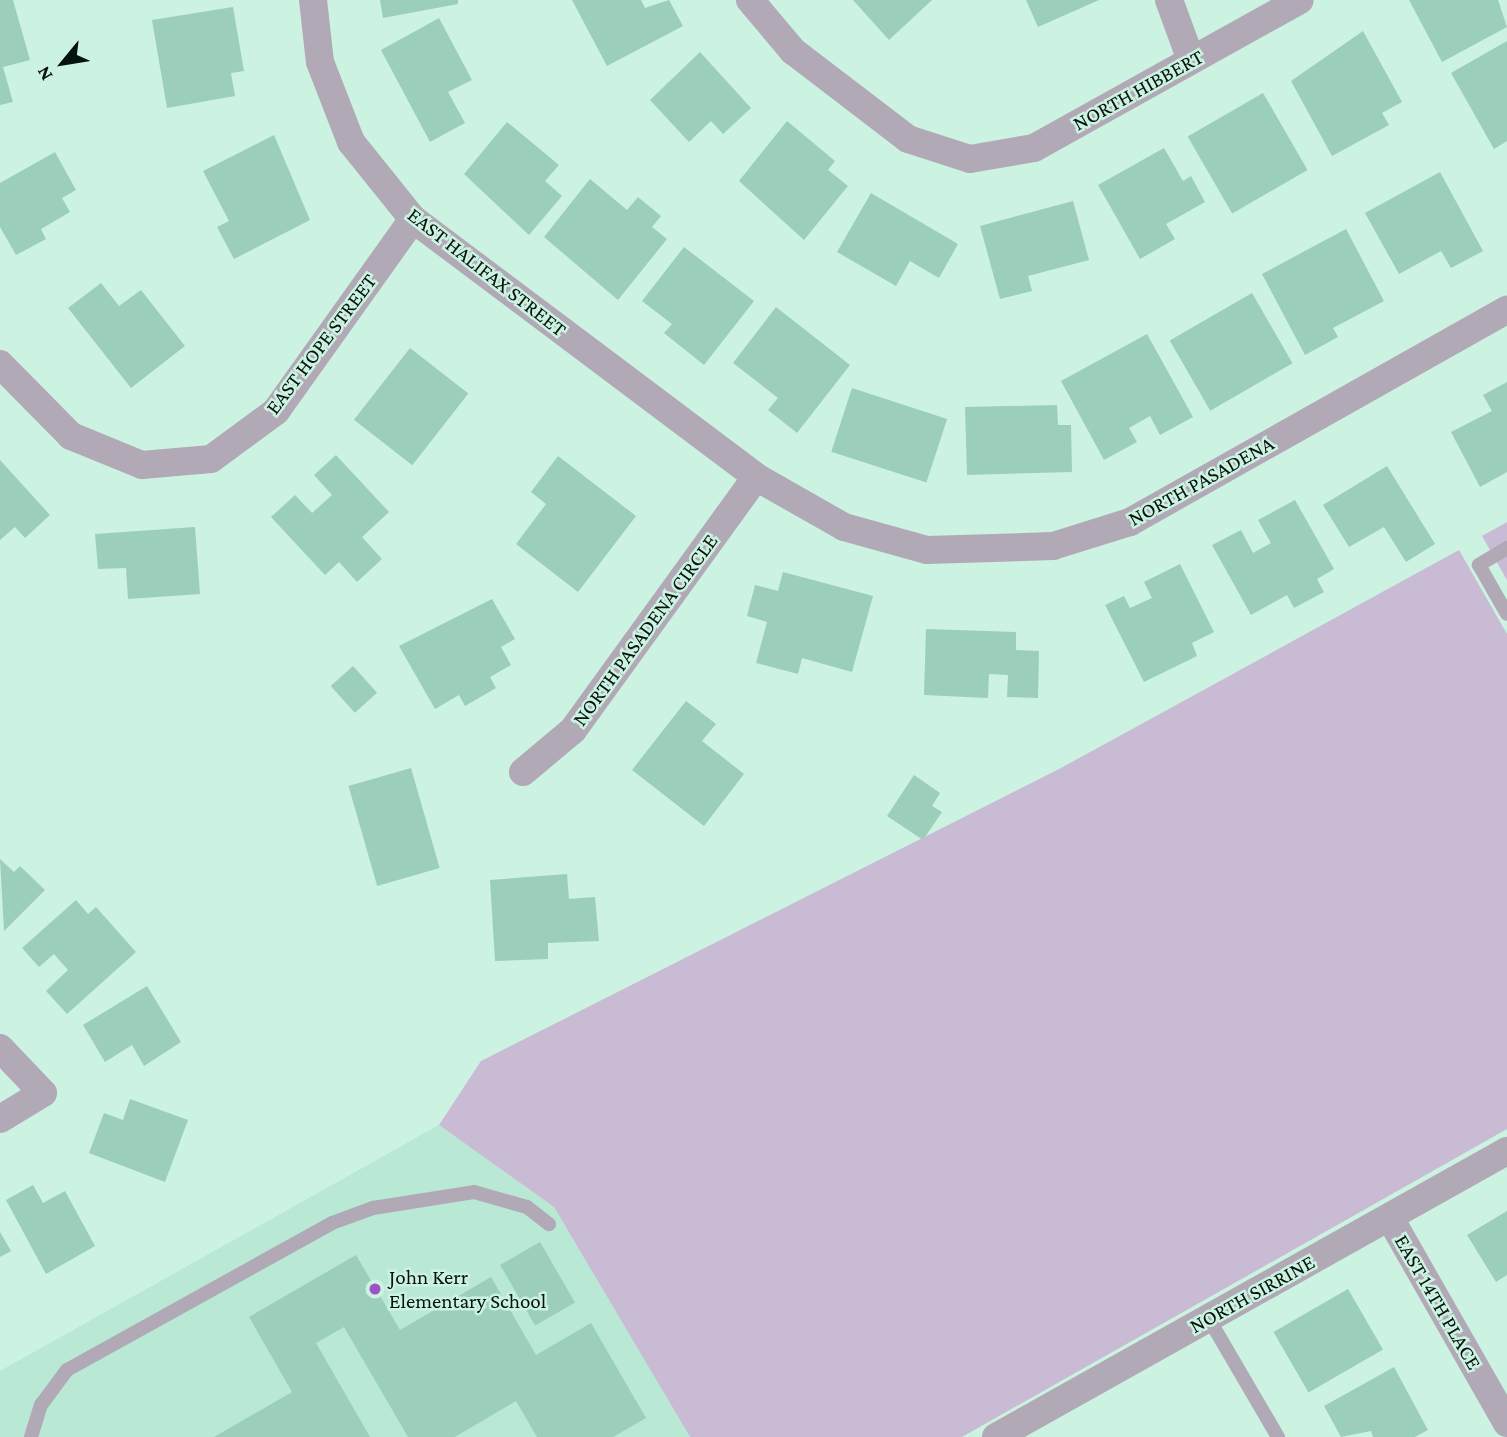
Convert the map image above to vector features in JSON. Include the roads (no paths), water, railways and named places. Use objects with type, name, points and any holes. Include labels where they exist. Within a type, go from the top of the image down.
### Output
[{"type":"street","name":"EAST HALIFAX STREET","points":[[313,0],[320,62],[351,142],[413,219],[756,477]]},
{"type":"street","name":"NORTH HIBBERT","points":[[750,0],[793,51],[908,139],[970,159],[1034,148],[1300,0]]},
{"type":"street","points":[[1169,0],[1191,60]]},
{"type":"street","name":"EAST HOPE STREET","points":[[0,364],[71,436],[142,465],[211,459],[276,411],[413,219]]},
{"type":"street","name":"NORTH PASADENA","points":[[756,477],[844,527],[927,550],[1053,546],[1130,522],[1507,310]]},
{"type":"street","name":"NORTH PASADENA CIRCLE","points":[[523,772],[573,730],[756,477]]},
{"type":"street","points":[[0,1048],[43,1093],[0,1119]]},
{"type":"street","name":"NORTH SIRRINE","points":[[996,1437],[1507,1151]]},
{"type":"street","name":"EAST 14TH PLACE","points":[[1390,1218],[1507,1423]]},
{"type":"lane","points":[[1507,548],[1479,565],[1507,614]]},
{"type":"lane","points":[[31,1437],[41,1405],[68,1370],[332,1223],[373,1208],[474,1192],[527,1207],[550,1224]]},
{"type":"lane","points":[[1209,1319],[1278,1437]]},
{"type":"place","name":"John Kerr Elementary School","points":[[375,1289]]}]
